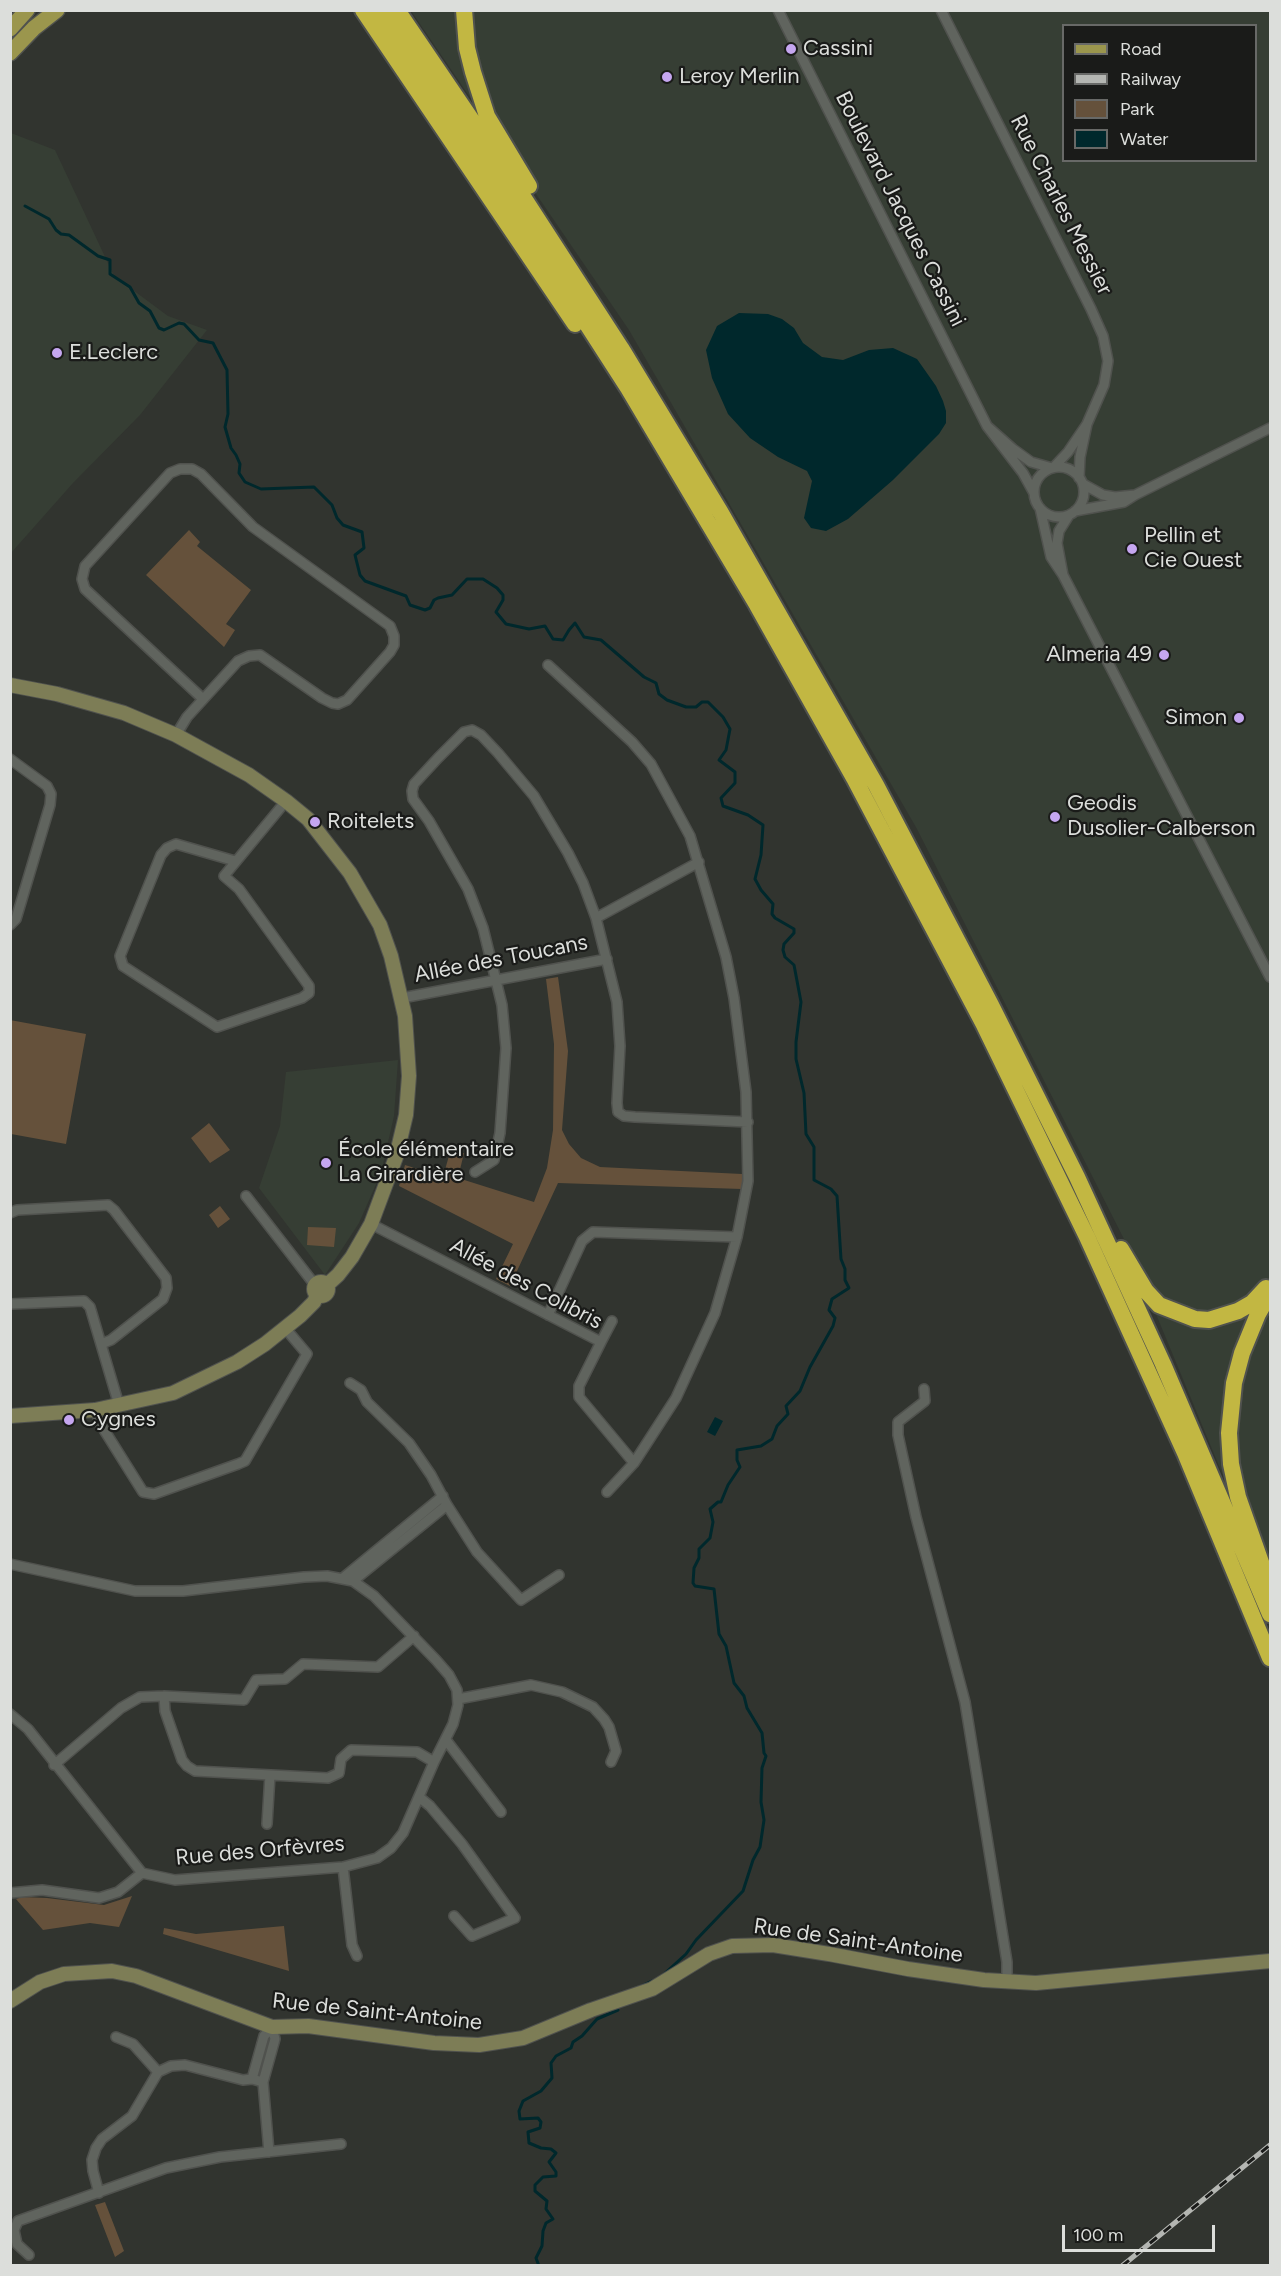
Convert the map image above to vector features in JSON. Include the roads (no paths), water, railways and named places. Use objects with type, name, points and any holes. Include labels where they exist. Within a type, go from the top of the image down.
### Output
[{"type":"highway","points":[[351,10],[396,68],[408,76]]},
{"type":"highway","points":[[363,10],[613,380],[628,388]]},
{"type":"highway","points":[[380,10],[492,176],[628,388],[795,671],[906,873],[1061,1182],[1145,1363],[1213,1518],[1270,1658]]},
{"type":"highway","points":[[398,10],[566,261],[721,513],[870,775],[977,977],[1077,1177],[1162,1364],[1270,1614]]},
{"type":"highway","points":[[464,10],[467,48],[472,72],[487,116],[564,244],[566,261]]},
{"type":"highway","points":[[1077,1177],[1089,1186],[1130,1267],[1146,1291],[1159,1305],[1169,1311],[1195,1319],[1209,1320],[1224,1317],[1251,1303],[1270,1283]]},
{"type":"highway","points":[[1270,1293],[1258,1314],[1242,1353],[1234,1383],[1229,1433],[1232,1464],[1239,1497],[1270,1588]]},
{"type":"main road","points":[[10,29],[27,10]]},
{"type":"main road","points":[[10,53],[34,28],[57,10]]},
{"type":"street","name":"Boulevard Jacques Cassini","points":[[777,10],[987,426],[1023,473],[1034,493]]},
{"type":"street","name":"Rue Charles Messier","points":[[941,10],[1103,336],[1108,361],[1104,385],[1087,424],[1068,452],[1053,468]]},
{"type":"street","name":"Rue Charles Messier","points":[[1081,481],[1080,457],[1087,424]]},
{"type":"street","name":"Boulevard Jacques Cassini","points":[[987,426],[1031,462],[1053,468]]},
{"type":"street","points":[[1040,508],[1053,516],[1124,502],[1270,428]]},
{"type":"street","points":[[1135,495],[1115,497],[1103,495],[1081,481],[1068,469],[1053,468],[1039,478],[1034,493],[1040,508],[1051,556],[1063,575],[1270,977]]},
{"type":"street","points":[[176,735],[187,717],[238,661],[249,656],[260,655],[322,698],[338,704],[347,700],[394,645],[394,636],[390,626],[253,527],[201,474],[192,469],[180,469],[170,473],[85,566],[82,579],[85,589],[203,699]]},
{"type":"street","points":[[1063,575],[1057,543],[1059,531],[1083,498],[1081,481]]},
{"type":"street","points":[[548,665],[632,741],[651,764],[690,836],[726,957],[743,1064],[748,1122],[748,1181],[736,1237],[715,1313],[676,1398],[634,1463],[608,1492]]},
{"type":"street","points":[[10,685],[124,713],[176,735],[226,761],[286,801],[315,828],[350,873],[380,925],[402,998],[408,1038],[409,1076],[405,1115],[396,1157],[371,1224],[352,1257],[338,1275],[320,1288],[314,1302],[285,1328],[237,1362],[202,1381],[173,1393],[96,1410],[10,1416]]},
{"type":"street","points":[[475,1172],[494,1160],[501,1133],[506,1048],[502,1005],[483,928],[468,889],[429,821],[413,799],[412,791],[414,784],[464,732],[472,730],[481,735],[534,796],[568,852],[596,918],[617,1002],[620,1046],[618,1112],[624,1116],[635,1117],[748,1122]]},
{"type":"street","points":[[10,759],[47,786],[51,794],[50,805],[16,919],[10,925]]},
{"type":"street","points":[[235,861],[177,844],[167,848],[157,865],[120,956],[123,966],[217,1027],[302,998],[309,993],[309,986],[302,976],[239,890],[224,876],[286,801]]},
{"type":"street","points":[[596,918],[699,862]]},
{"type":"street","name":"Allée des Toucans","points":[[402,998],[607,959]]},
{"type":"street","points":[[246,1196],[320,1288]]},
{"type":"street","points":[[10,1213],[17,1210],[108,1205],[166,1278],[167,1288],[163,1299],[111,1340],[101,1344]]},
{"type":"street","name":"Allée des Colibris","points":[[371,1224],[601,1342],[579,1386],[579,1397],[634,1463]]},
{"type":"street","points":[[548,1315],[582,1241],[593,1232],[736,1237]]},
{"type":"street","points":[[10,1304],[84,1301],[90,1307],[119,1405]]},
{"type":"street","points":[[601,1342],[612,1321]]},
{"type":"street","points":[[96,1410],[101,1425],[143,1492],[150,1494],[245,1461],[307,1354],[285,1328]]},
{"type":"street","points":[[350,1383],[361,1390],[367,1402],[409,1443],[477,1552],[521,1600],[560,1575]]},
{"type":"street","points":[[924,1389],[925,1401],[898,1422],[897,1435],[916,1517],[965,1702],[1007,1962],[1007,1982]]},
{"type":"street","points":[[348,1579],[445,1501]]},
{"type":"street","points":[[10,1564],[135,1591],[183,1591],[304,1577],[348,1579],[374,1596],[414,1636],[449,1675],[457,1690],[458,1699],[531,1685],[562,1692],[593,1707],[604,1719],[609,1727],[616,1751],[611,1762]]},
{"type":"street","points":[[54,1765],[121,1708],[140,1697],[244,1700],[256,1680],[285,1679],[303,1664],[378,1666],[414,1636]]},
{"type":"street","points":[[164,1696],[165,1711],[182,1760],[195,1771],[328,1778],[339,1773],[341,1759],[351,1750],[417,1752],[434,1762]]},
{"type":"street","name":"Rue des Orfèvres","points":[[142,1873],[175,1880],[342,1867],[377,1858],[391,1848],[403,1833],[453,1724],[458,1699]]},
{"type":"street","points":[[10,1714],[28,1730],[142,1873],[118,1892],[99,1898],[42,1890],[10,1893]]},
{"type":"street","points":[[446,1740],[501,1812]]},
{"type":"street","points":[[267,1824],[270,1775]]},
{"type":"street","points":[[419,1797],[430,1806],[462,1844],[515,1918],[472,1936],[454,1916]]},
{"type":"street","points":[[342,1867],[352,1945],[357,1956]]},
{"type":"street","name":"Rue de Saint-Antoine","points":[[10,2001],[40,1982],[64,1974],[112,1971],[136,1976],[272,2027],[325,2027],[462,2045],[497,2043],[523,2038],[591,2010],[652,1989],[709,1954],[732,1946],[773,1946],[908,1969],[1007,1982],[1055,1982],[1270,1961]]},
{"type":"street","points":[[252,2079],[264,2036],[272,2027]]},
{"type":"street","points":[[268,2152],[263,2082],[274,2039],[272,2027]]},
{"type":"street","points":[[116,2037],[133,2044],[158,2072]]},
{"type":"street","points":[[99,2193],[92,2160],[96,2148],[102,2139],[132,2116],[158,2072],[171,2066],[185,2065],[243,2080],[252,2079],[263,2082]]},
{"type":"street","points":[[29,2255],[17,2244],[14,2230],[18,2221],[166,2168],[220,2157],[341,2144]]},
{"type":"water","points":[[739,313],[768,314],[782,319],[794,328],[803,343],[822,357],[843,360],[869,350],[893,348],[917,359],[936,386],[943,401],[946,423],[939,434],[893,480],[848,519],[826,531],[811,528],[804,518],[812,481],[807,471],[778,457],[750,438],[728,414],[712,378],[706,350],[717,326]]},
{"type":"water","points":[[715,1417],[723,1421],[715,1436],[707,1432]]},
{"type":"waterway","points":[[25,206],[49,219],[61,234],[69,235],[98,256],[110,260],[110,274],[130,287],[139,303],[150,311],[159,328],[164,330],[179,323],[184,324],[199,340],[213,343],[227,370],[228,414],[225,427],[231,448],[240,464],[239,473],[245,482],[261,489],[314,487],[332,505],[337,518],[343,525],[362,532],[364,548],[355,555],[360,575],[365,581],[406,596],[410,605],[425,610],[430,608],[434,600],[452,595],[467,579],[483,579],[503,595],[503,600],[496,612],[506,624],[529,629],[545,626],[553,639],[563,640],[575,623],[584,637],[601,640],[644,677],[656,683],[659,694],[667,700],[686,707],[696,707],[702,702],[708,702],[723,717],[730,729],[726,750],[719,760],[735,772],[735,783],[721,798],[723,806],[748,815],[763,825],[761,855],[755,879],[773,904],[772,914],[775,918],[794,929],[794,933],[784,944],[783,950],[785,957],[794,965],[801,1002],[796,1059],[804,1093],[806,1134],[814,1147],[814,1180],[831,1189],[837,1196],[841,1259],[849,1288],[832,1299],[829,1310],[835,1318],[833,1326],[810,1367],[800,1391],[786,1406],[788,1414],[777,1426],[772,1439],[761,1446],[737,1450],[740,1467],[728,1485],[721,1502],[710,1509],[713,1522],[710,1538],[699,1549],[693,1583],[695,1586],[714,1589],[719,1634],[726,1646],[734,1683],[744,1696],[747,1708],[762,1733],[766,1756],[762,1768],[761,1802],[764,1820],[760,1847],[753,1860],[743,1891],[696,1940],[686,1954],[663,1975]]},
{"type":"waterway","points":[[639,1987],[652,1981]]},
{"type":"waterway","points":[[539,2266],[536,2258],[542,2246],[543,2231],[546,2223],[553,2219],[546,2209],[547,2201],[535,2191],[535,2185],[543,2177],[556,2176],[549,2162],[556,2153],[551,2149],[529,2143],[528,2132],[540,2128],[541,2122],[538,2118],[520,2119],[519,2111],[523,2101],[541,2091],[552,2078],[551,2063],[556,2056],[571,2048],[573,2042],[582,2036],[597,2019],[618,2010]]},
{"type":"railway","points":[[1122,2266],[1270,2145]]},
{"type":"place","name":"Cassini","points":[[791,49]]},
{"type":"place","name":"Leroy Merlin","points":[[667,77]]},
{"type":"place","name":"E.Leclerc","points":[[57,353]]},
{"type":"place","name":"Pellin et Cie Ouest","points":[[1132,549]]},
{"type":"place","name":"Almeria 49","points":[[1164,655]]},
{"type":"place","name":"Simon","points":[[1239,718]]},
{"type":"place","name":"Geodis Dusolier-Calberson","points":[[1055,817]]},
{"type":"place","name":"Roitelets","points":[[315,822]]},
{"type":"place","name":"École élémentaire La Girardière","points":[[326,1163]]},
{"type":"place","name":"Cygnes","points":[[69,1420]]}]
